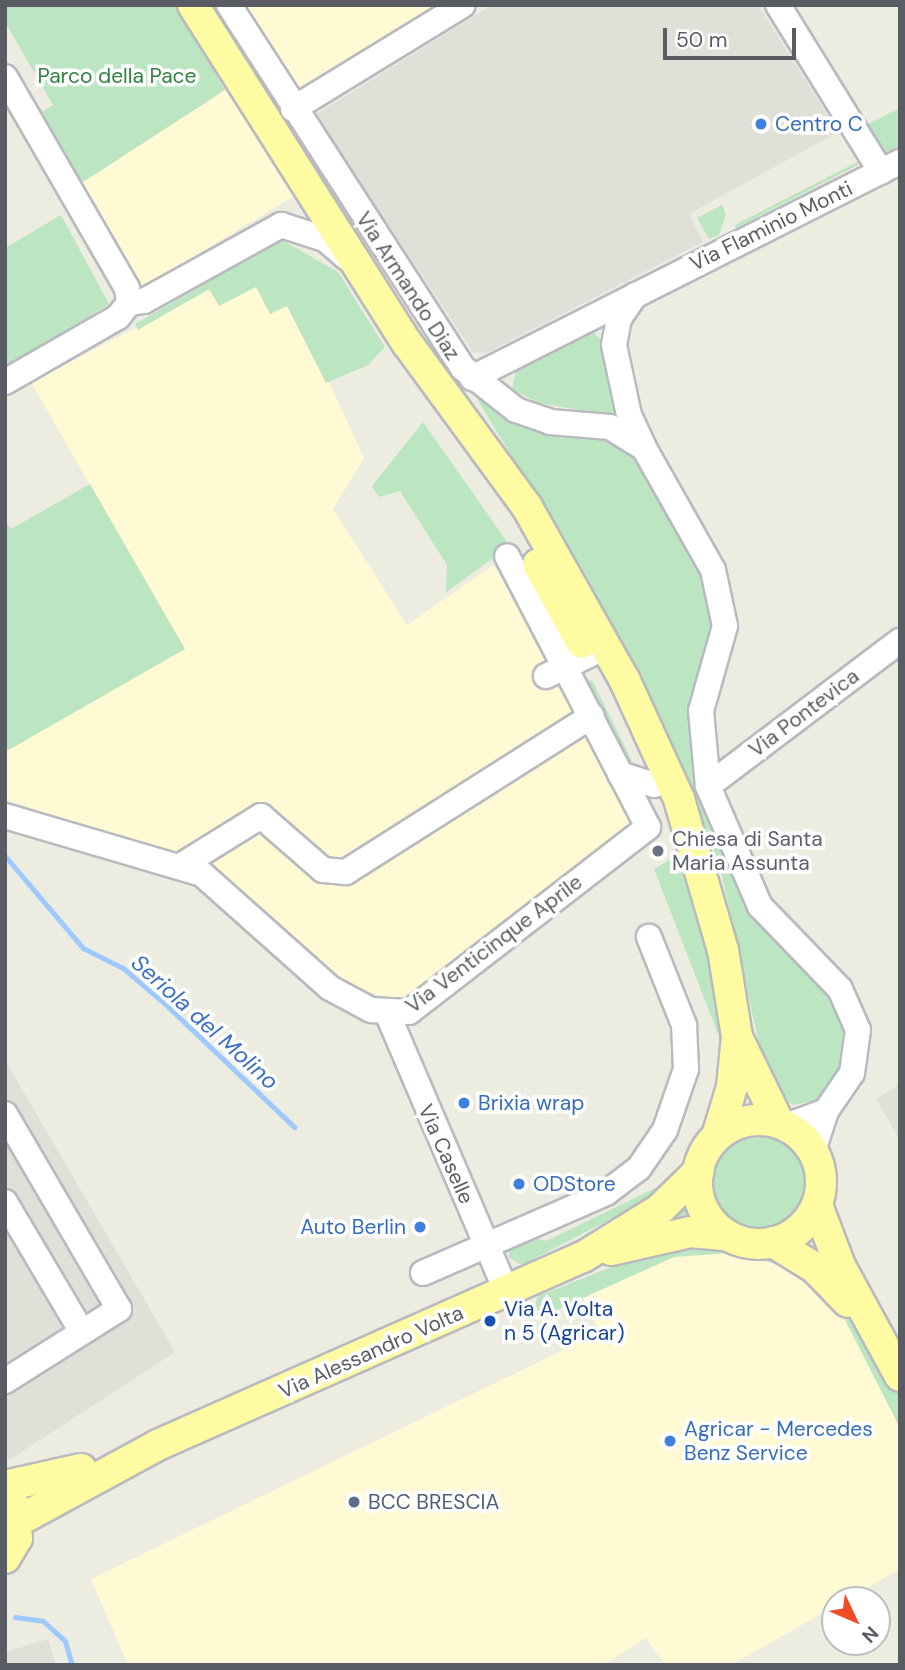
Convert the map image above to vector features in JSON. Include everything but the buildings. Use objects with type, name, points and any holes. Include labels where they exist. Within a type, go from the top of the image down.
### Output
[{"type":"main road","name":"Via Armando Diaz","points":[[192,5],[407,343],[527,507],[625,681],[679,799],[708,893],[737,1036],[782,1124]]},
{"type":"main road","name":"Via Armando Diaz","points":[[407,343],[413,368],[513,519],[568,666],[654,786],[708,893]]},
{"type":"main road","name":"Via Armando Diaz","points":[[568,666],[625,681]]},
{"type":"main road","name":"Via Armando Diaz","points":[[717,1136],[732,1087],[737,1036]]},
{"type":"main road","points":[[773,1242],[799,1229],[817,1205],[821,1174],[813,1151],[782,1124],[746,1121],[717,1136],[699,1171],[703,1207],[727,1235],[773,1242],[815,1268],[876,1338]]},
{"type":"main road","name":"Via Alessandro Volta","points":[[18,1521],[158,1445],[583,1257],[660,1209],[699,1171]]},
{"type":"main road","points":[[817,1205],[876,1338],[900,1376]]},
{"type":"main road","name":"Via Alessandro Volta","points":[[583,1257],[671,1234],[727,1235]]},
{"type":"main road","name":"Via Alessandro Volta","points":[[5,1486],[158,1445]]},
{"type":"main road","points":[[5,1491],[18,1521],[5,1558]]},
{"type":"street","name":"Via Armando Diaz","points":[[229,5],[438,335],[472,378],[516,410],[550,422],[620,421]]},
{"type":"street","points":[[293,109],[463,5]]},
{"type":"street","points":[[778,5],[890,167]]},
{"type":"street","points":[[5,77],[127,288],[129,303]]},
{"type":"street","name":"Via Flaminio Monti","points":[[472,378],[642,289],[890,167]]},
{"type":"street","points":[[5,382],[118,317],[129,303],[144,301],[281,225],[325,239],[359,270]]},
{"type":"street","name":"Via Flaminio Monti","points":[[615,331],[625,306],[642,289]]},
{"type":"street","points":[[585,318],[601,317],[615,331],[620,421],[644,448],[723,600],[723,636],[701,711],[708,786],[760,906],[852,1008],[856,1063],[826,1111],[813,1151]]},
{"type":"street","points":[[516,410],[506,381],[528,349]]},
{"type":"street","name":"Via Armando Diaz","points":[[508,556],[568,666],[648,827]]},
{"type":"street","name":"Via Pontevica","points":[[708,786],[900,641]]},
{"type":"street","points":[[182,866],[261,816],[323,870],[346,872],[592,716]]},
{"type":"street","points":[[620,774],[654,786]]},
{"type":"street","name":"Via Venticinque Aprile","points":[[5,816],[202,874],[330,988],[388,1015],[409,1012],[648,827]]},
{"type":"street","points":[[423,1273],[606,1193],[639,1168],[666,1130],[686,1069],[684,1025],[649,937]]},
{"type":"street","name":"Via Caselle","points":[[388,1015],[507,1292]]},
{"type":"street","points":[[782,1124],[826,1111]]},
{"type":"street","points":[[5,1114],[118,1308],[5,1381]]},
{"type":"street","points":[[5,1202],[82,1332]]},
{"type":"shaded area","points":[[245,5],[438,5],[299,92]]},
{"type":"shaded area","points":[[492,5],[758,5],[838,132],[689,214],[703,242],[486,353],[473,352],[315,115]]},
{"type":"shaded area","points":[[225,90],[296,195],[141,288],[80,184]]},
{"type":"shaded area","points":[[272,258],[364,458],[333,509],[407,625],[494,565],[640,830],[405,1006],[344,981],[222,874],[5,799],[5,752],[184,649],[31,382]]},
{"type":"shaded area","points":[[5,1060],[175,1352],[11,1459],[5,1456]]},
{"type":"shaded area","points":[[900,1084],[900,1140],[876,1099]]},
{"type":"shaded area","points":[[714,1250],[744,1252],[797,1273],[841,1312],[900,1428],[900,1569],[870,1586],[821,1586],[821,1614],[731,1665],[665,1665],[646,1638],[603,1665],[128,1665],[91,1579],[600,1332],[583,1298],[674,1257]]},
{"type":"shaded area","points":[[48,1639],[56,1665],[5,1665],[5,1652]]},
{"type":"green space","name":"Parco della Pace","points":[[5,5],[174,5],[225,90],[80,184],[39,114],[53,105],[5,22]]},
{"type":"green space","points":[[900,108],[900,147],[886,154],[866,125]]},
{"type":"green space","points":[[857,162],[858,165],[736,228],[735,225]]},
{"type":"green space","points":[[722,205],[726,215],[719,235],[709,239],[697,218]]},
{"type":"green space","points":[[61,215],[109,304],[5,368],[5,248]]},
{"type":"green space","points":[[282,240],[338,272],[385,347],[368,365],[326,383],[287,306],[270,314],[256,287],[219,306],[209,289],[138,330],[135,324]]},
{"type":"green space","points":[[590,329],[600,339],[620,417],[539,403],[512,389],[517,367]]},
{"type":"green space","points":[[474,394],[616,438],[641,461],[711,587],[715,630],[691,712],[726,850],[848,1019],[840,1071],[816,1100],[794,1105],[782,1099],[764,1066],[719,863],[675,751],[578,566]]},
{"type":"green space","points":[[423,422],[510,546],[446,592],[447,565],[400,491],[379,497],[372,486]]},
{"type":"green space","points":[[90,484],[185,649],[5,752],[5,521],[11,529]]},
{"type":"green space","points":[[592,680],[636,769],[623,764],[584,684]]},
{"type":"green space","points":[[679,854],[717,990],[720,1039],[654,869]]},
{"type":"green space","points":[[760,1132],[787,1140],[801,1154],[809,1181],[801,1208],[787,1222],[760,1230],[733,1222],[719,1208],[711,1181],[719,1154],[733,1140]]},
{"type":"green space","points":[[668,1182],[659,1194],[522,1265],[509,1258],[509,1245],[526,1235],[546,1241]]},
{"type":"green space","points":[[688,1199],[697,1222],[657,1230]]},
{"type":"green space","points":[[667,1245],[773,1253],[810,1272],[856,1322],[900,1391],[900,1428],[841,1312],[797,1273],[744,1252],[674,1257],[545,1315],[534,1308],[538,1296]]},
{"type":"waterway","name":"Seriola del Molino","points":[[5,856],[83,948],[123,968],[164,1003],[294,1127]]},
{"type":"waterway","points":[[15,1617],[43,1621],[65,1641],[72,1665]]},
{"type":"place","name":"Centro C","points":[[761,124]]},
{"type":"place","name":"Chiesa di Santa Maria Assunta","points":[[658,851]]},
{"type":"place","name":"Brixia wrap","points":[[464,1103]]},
{"type":"place","name":"ODStore","points":[[519,1184]]},
{"type":"place","name":"Auto Berlin","points":[[420,1227]]},
{"type":"place","name":"Via A. Volta n 5 (Agricar)","points":[[490,1321]]},
{"type":"place","name":"Agricar - Mercedes Benz Service","points":[[670,1441]]},
{"type":"place","name":"BCC BRESCIA","points":[[354,1502]]}]
